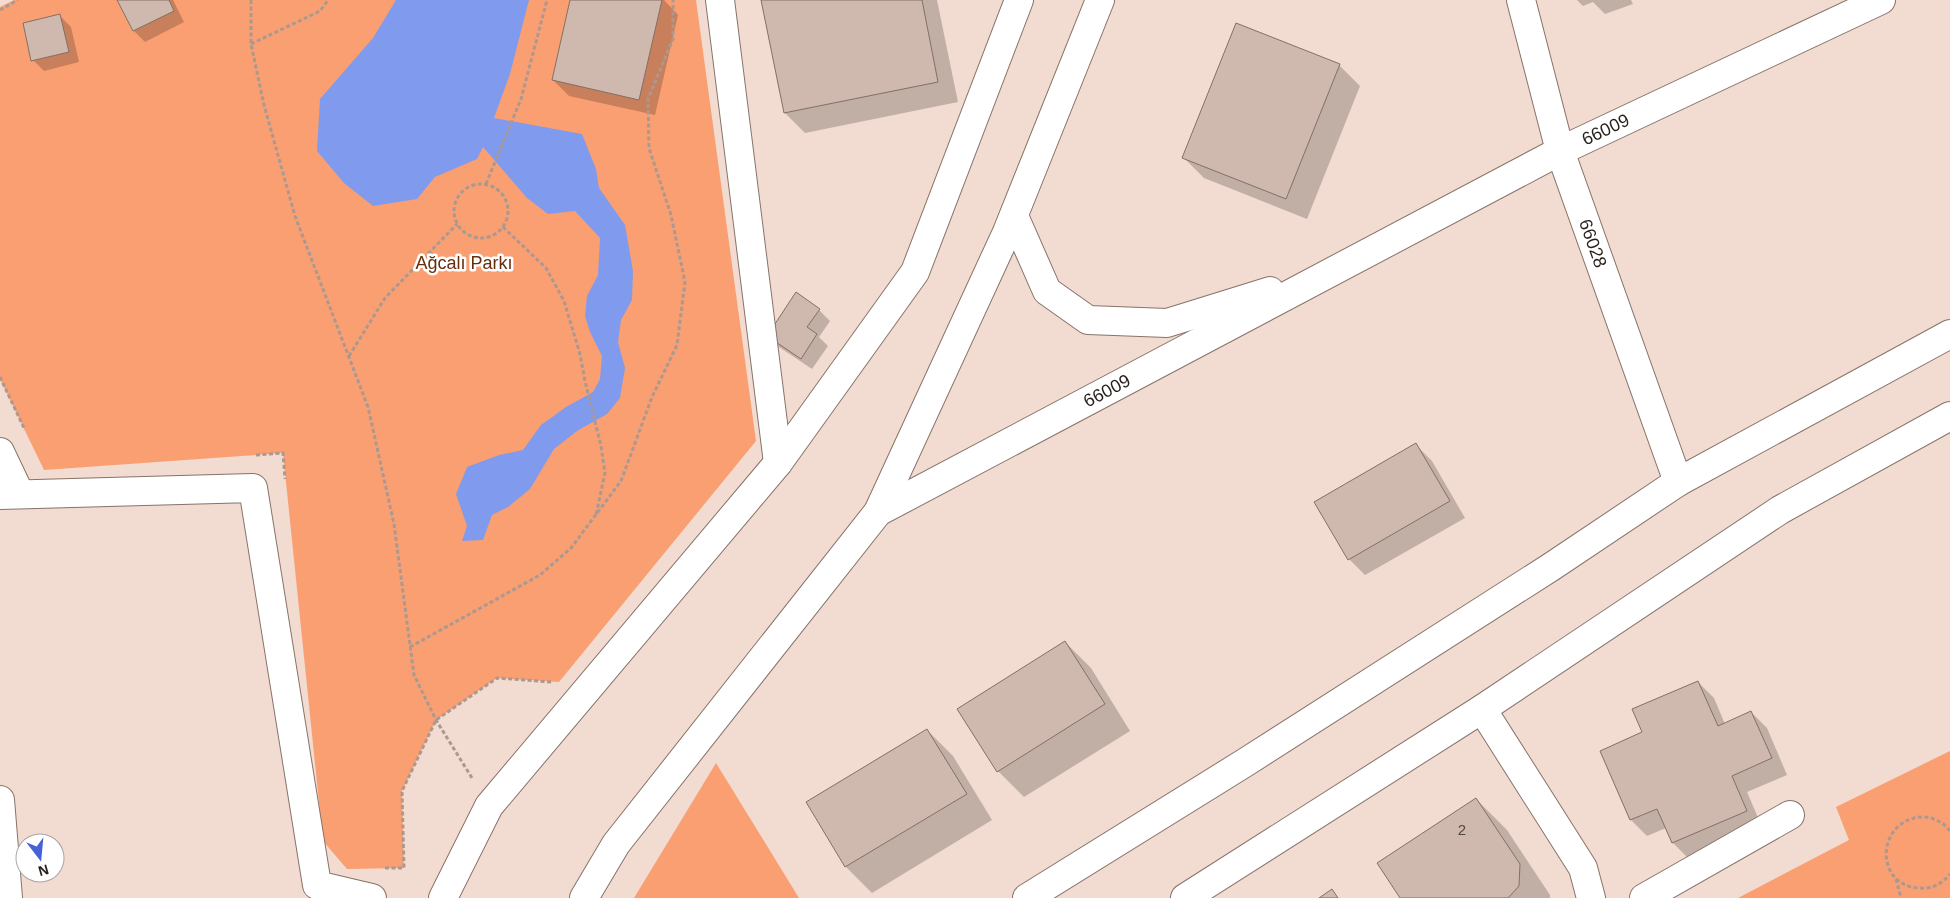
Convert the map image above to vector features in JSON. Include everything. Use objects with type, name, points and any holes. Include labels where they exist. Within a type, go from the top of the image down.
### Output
[{"type":"main road","points":[[720,0],[778,463]]},
{"type":"main road","points":[[443,898],[490,806],[778,463],[914,272],[1019,0]]},
{"type":"main road","points":[[584,898],[616,844],[878,512],[1014,216],[1100,0]]},
{"type":"main road","name":"66028","points":[[1520,0],[1560,151],[1678,482]]},
{"type":"main road","name":"66009","points":[[878,512],[1560,151],[1881,0]]},
{"type":"main road","name":"66009","points":[[1014,216],[1047,291],[1088,320],[1166,323],[1336,270]]},
{"type":"main road","points":[[1027,898],[1543,572],[1678,482],[1950,334]]},
{"type":"main road","points":[[1186,898],[1482,709],[1780,510],[1950,416]]},
{"type":"main road","points":[[0,452],[10,494],[252,488],[318,885],[372,898]]},
{"type":"main road","points":[[1482,709],[1583,868],[1591,898]]},
{"type":"main road","points":[[0,800],[8,898]]},
{"type":"main road","points":[[1644,898],[1790,815]]},
{"type":"main road","points":[[608,898],[616,844]]},
{"type":"path","points":[[0,10],[18,0]]},
{"type":"path","points":[[251,0],[250,44],[264,105],[295,216],[368,407],[394,524],[414,674],[436,720],[490,806]]},
{"type":"path","points":[[250,44],[320,11],[328,0]]},
{"type":"path","points":[[486,184],[521,99],[547,0]]},
{"type":"path","points":[[410,647],[540,575],[572,548],[621,481],[652,397],[677,345],[684,282],[671,215],[649,148],[648,99],[673,38],[673,0]]},
{"type":"path","points":[[477,184],[486,184],[494,187],[506,200],[507,218],[503,227],[488,237],[479,238],[470,236],[457,224],[454,216],[454,207],[456,199],[462,192],[477,184]]},
{"type":"path","points":[[349,357],[386,298],[457,224]]},
{"type":"path","points":[[503,227],[546,268],[564,300],[580,354],[601,446],[605,473],[595,518]]},
{"type":"path","points":[[0,377],[28,436]]},
{"type":"path","points":[[253,455],[283,453],[286,482]]},
{"type":"path","points":[[375,869],[404,868],[402,790],[436,720],[497,678],[559,682]]},
{"type":"path","points":[[1901,898],[1886,855],[1887,843],[1892,832],[1901,823],[1912,818],[1925,817],[1949,826],[1950,832]]},
{"type":"path","points":[[1895,878],[1915,888],[1926,888],[1937,885],[1950,874]]},
{"type":"green space","name":"Ağcalı Parkı","points":[[14,0],[696,0],[756,441],[559,682],[497,678],[436,720],[402,791],[404,868],[347,869],[323,841],[283,453],[44,470],[0,379],[0,7]]},
{"type":"green space","points":[[1950,751],[1950,898],[1738,898],[1849,840],[1836,807]]},
{"type":"green space","points":[[716,763],[799,898],[634,898]]},
{"type":"water","points":[[396,0],[529,0],[510,74],[494,118],[582,134],[596,169],[599,188],[625,225],[633,271],[632,300],[621,320],[618,342],[625,368],[620,398],[607,414],[577,431],[554,449],[530,489],[508,507],[492,515],[483,540],[462,541],[467,526],[456,494],[467,467],[499,455],[523,450],[541,425],[566,407],[593,392],[600,379],[602,356],[590,332],[585,316],[587,296],[598,275],[600,238],[575,211],[548,214],[527,198],[483,147],[477,159],[435,177],[417,199],[373,206],[344,183],[317,151],[320,99],[373,38]]},
{"type":"building","points":[[117,0],[169,0],[174,11],[133,31]]},
{"type":"building","points":[[570,0],[662,0],[639,100],[552,80]]},
{"type":"building","points":[[761,0],[922,0],[938,82],[784,113]]},
{"type":"building","points":[[60,14],[69,52],[31,61],[23,23]]},
{"type":"building","points":[[1236,23],[1340,64],[1286,199],[1182,158]]},
{"type":"building","points":[[796,292],[820,309],[807,327],[817,334],[801,359],[767,336]]},
{"type":"building","points":[[1416,443],[1450,501],[1348,560],[1314,502]]},
{"type":"building","points":[[1065,641],[1105,704],[997,772],[957,709]]},
{"type":"building","points":[[1698,681],[1718,726],[1751,711],[1772,758],[1732,776],[1747,811],[1672,843],[1657,809],[1630,820],[1600,751],[1642,732],[1632,709]]},
{"type":"building","points":[[927,729],[967,794],[845,867],[806,802]]},
{"type":"building","points":[[1476,798],[1520,864],[1519,886],[1508,898],[1400,898],[1377,863]]},
{"type":"building","points":[[1332,889],[1338,898],[1319,898]]}]
